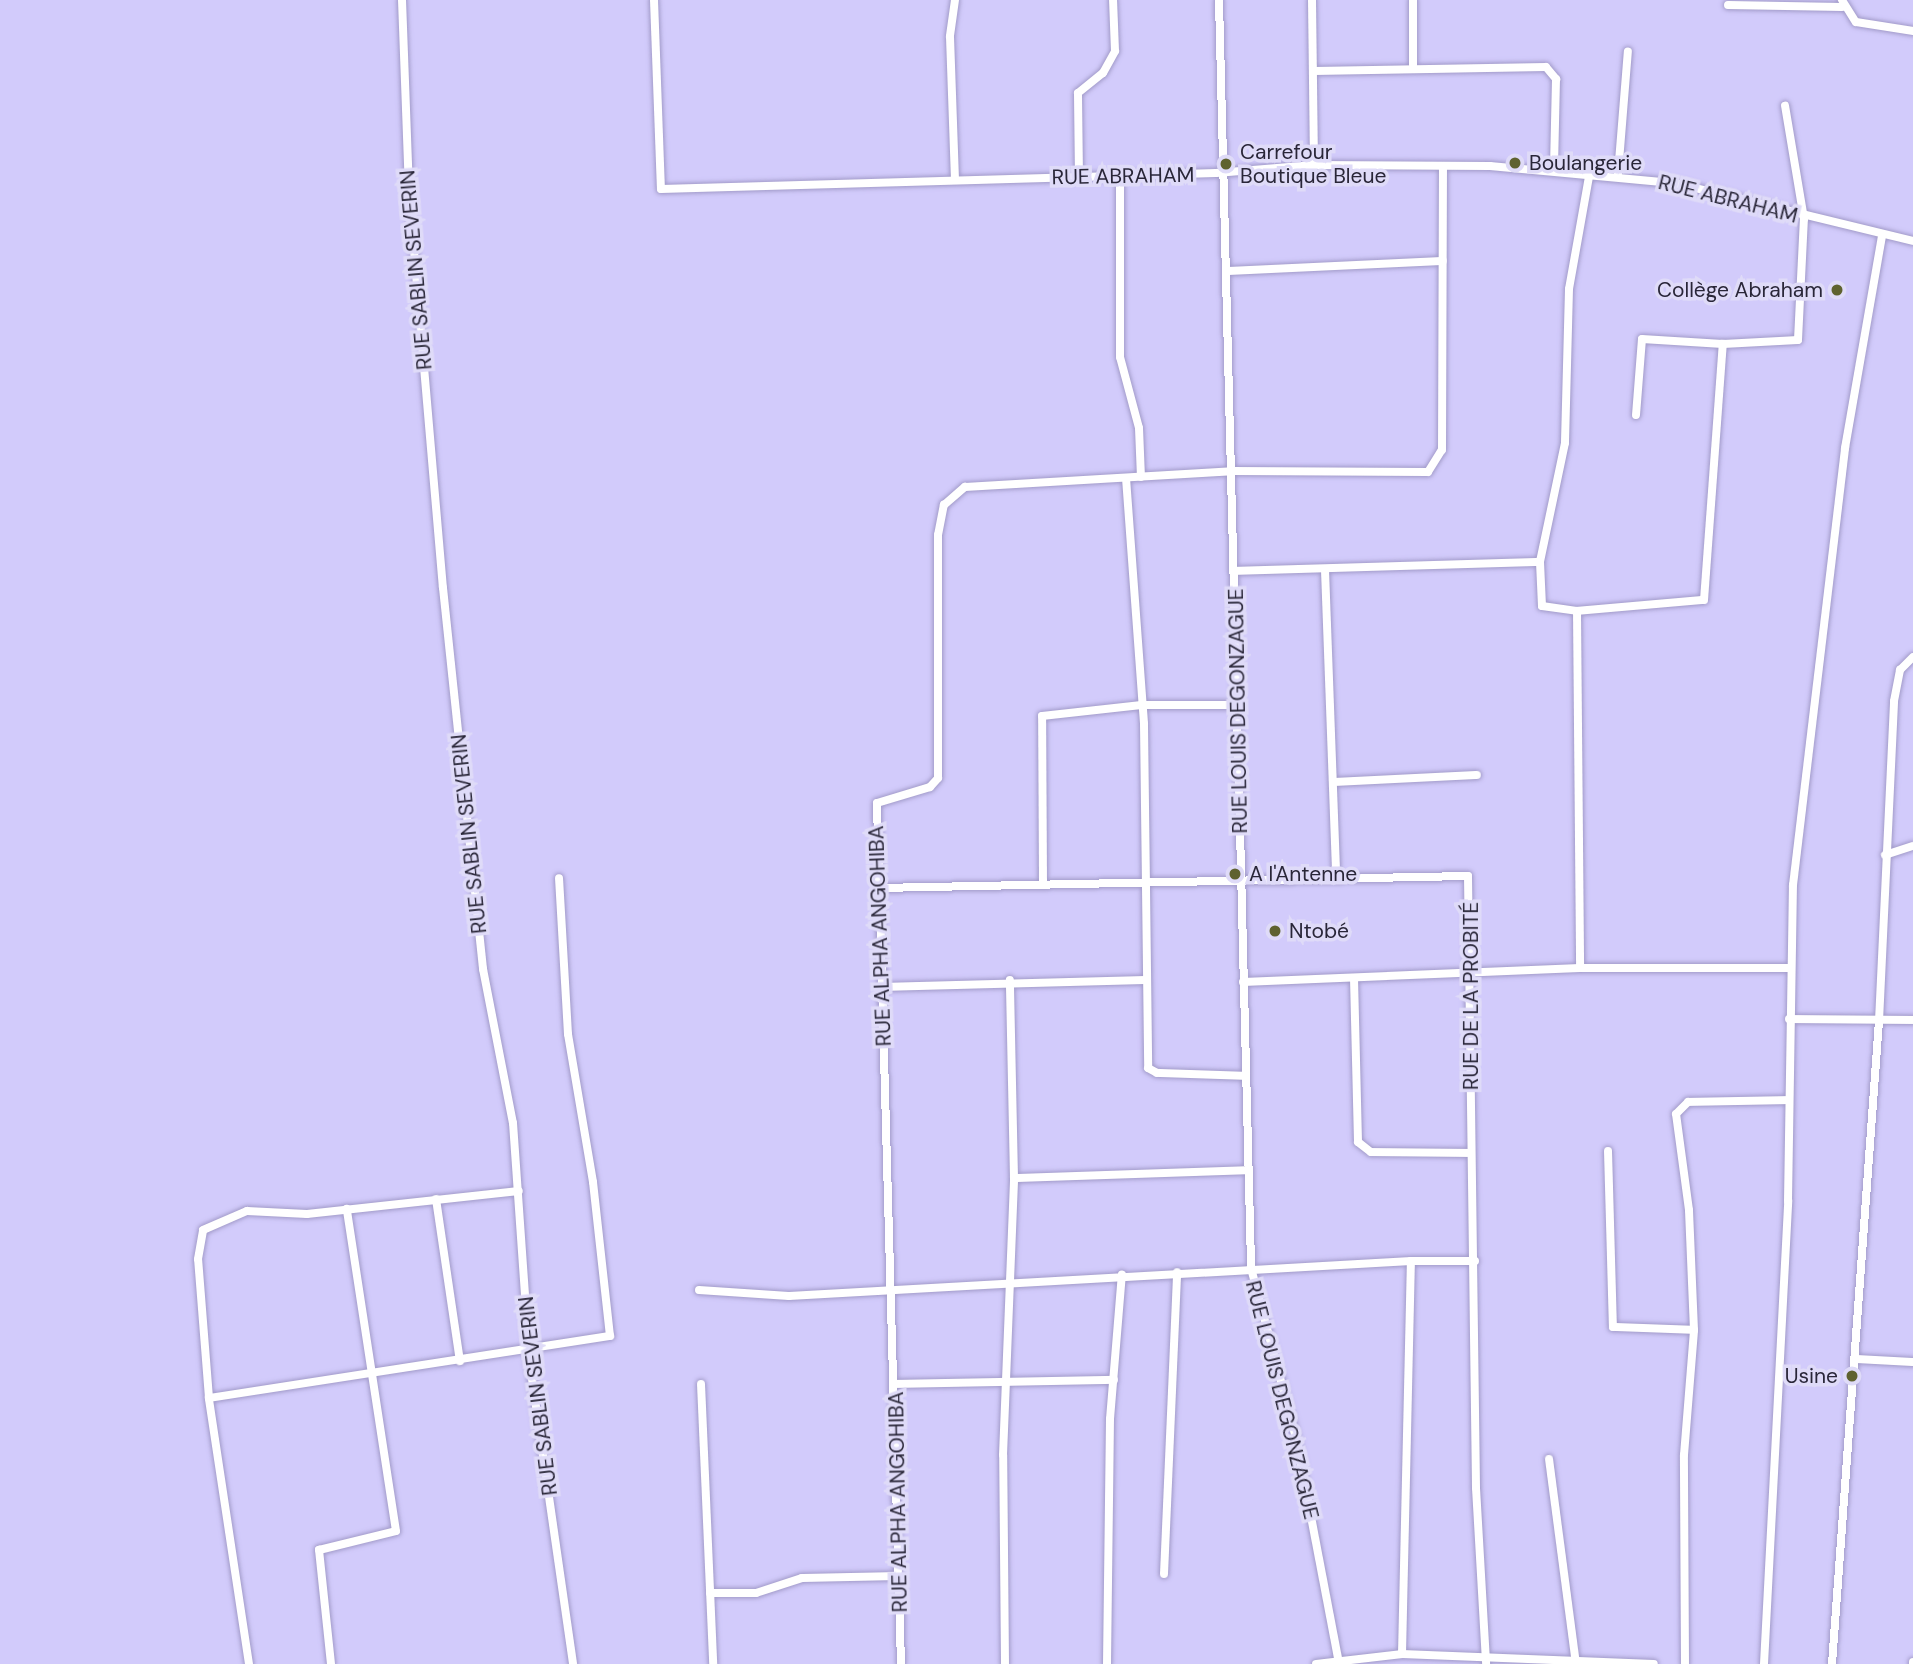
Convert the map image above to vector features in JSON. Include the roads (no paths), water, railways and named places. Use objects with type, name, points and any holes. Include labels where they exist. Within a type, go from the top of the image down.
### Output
[{"type":"street","name":"RUE SABLIN SEVERIN","points":[[402,0],[409,192],[443,589],[483,969],[501,1042],[519,1191],[528,1351],[573,1664]]},
{"type":"street","name":"RUE ABRAHAM","points":[[654,0],[661,190],[955,178],[1120,177],[1314,165],[1554,169],[1618,174],[1882,237],[1913,241]]},
{"type":"street","points":[[955,0],[950,125],[955,178]]},
{"type":"street","points":[[1079,177],[1078,93],[1102,73],[1115,51],[1112,0]]},
{"type":"street","name":"RUE LOUIS DEGONZAGUE","points":[[1219,0],[1251,1268],[1296,1438],[1339,1663]]},
{"type":"street","points":[[1312,0],[1314,165]]},
{"type":"street","points":[[1413,0],[1413,65]]},
{"type":"street","points":[[1728,5],[1842,3],[1856,22],[1913,31]]},
{"type":"street","points":[[1618,174],[1628,51]]},
{"type":"street","points":[[1314,71],[1413,65],[1552,71],[1554,169]]},
{"type":"street","points":[[1636,415],[1642,339],[1723,344],[1798,340],[1804,219],[1785,106]]},
{"type":"street","name":"RUE ALPHA ANGOHIBA","points":[[901,1664],[896,1384],[877,803],[930,787],[940,767],[939,535],[944,505],[965,487],[1232,471],[1428,472],[1438,464],[1443,166]]},
{"type":"street","points":[[1590,171],[1569,289],[1565,443],[1540,562],[1542,606],[1577,611],[1704,600],[1723,344]]},
{"type":"street","points":[[1120,177],[1120,357],[1139,428],[1141,477]]},
{"type":"street","points":[[1913,229],[1913,241]]},
{"type":"street","points":[[1764,1664],[1788,1100],[1788,968],[1836,520],[1882,237]]},
{"type":"street","points":[[1227,271],[1443,261]]},
{"type":"street","points":[[1126,478],[1141,705],[1148,1068],[1157,1073],[1246,1076]]},
{"type":"street","points":[[1235,571],[1540,562]]},
{"type":"street","points":[[1325,570],[1336,877]]},
{"type":"street","points":[[1577,611],[1580,968]]},
{"type":"street","points":[[1832,1664],[1880,1021],[1885,855],[1896,683],[1913,657]]},
{"type":"street","points":[[1043,884],[1042,716],[1141,705],[1238,705]]},
{"type":"street","points":[[1333,782],[1477,775]]},
{"type":"street","points":[[1885,855],[1913,846]]},
{"type":"street","name":"RUE DE LA PROBITÉ","points":[[879,888],[1468,876],[1476,1488],[1485,1660]]},
{"type":"street","points":[[209,1398],[607,1338],[611,1330],[568,1034],[559,878]]},
{"type":"street","points":[[1243,982],[1580,968],[1788,968]]},
{"type":"street","points":[[1354,978],[1358,1142],[1371,1152],[1471,1153]]},
{"type":"street","points":[[881,987],[1010,980],[1145,980]]},
{"type":"street","points":[[1005,1664],[1005,1383],[1007,1279],[1014,1178],[1010,980]]},
{"type":"street","points":[[1789,1019],[1913,1020]]},
{"type":"street","points":[[1685,1664],[1684,1455],[1695,1330],[1689,1210],[1676,1114],[1688,1101],[1788,1100]]},
{"type":"street","points":[[1608,1151],[1613,1327],[1695,1330]]},
{"type":"street","points":[[1014,1178],[1249,1170]]},
{"type":"street","points":[[249,1664],[209,1398],[198,1259],[203,1230],[247,1211],[347,1209],[519,1191]]},
{"type":"street","points":[[436,1199],[460,1361]]},
{"type":"street","points":[[331,1664],[319,1550],[396,1531],[347,1209]]},
{"type":"street","points":[[699,1290],[789,1296],[1007,1279],[1411,1261],[1475,1261]]},
{"type":"street","points":[[1402,1654],[1411,1261]]},
{"type":"street","points":[[1164,1574],[1177,1272]]},
{"type":"street","points":[[1107,1664],[1114,1380],[1122,1274]]},
{"type":"street","points":[[1856,1359],[1913,1362]]},
{"type":"street","points":[[896,1384],[1114,1380]]},
{"type":"street","points":[[701,1384],[713,1664]]},
{"type":"street","points":[[1549,1459],[1575,1660]]},
{"type":"street","points":[[710,1593],[756,1592],[802,1578],[899,1576]]},
{"type":"street","points":[[1316,1664],[1402,1654],[1485,1660],[1575,1660],[1654,1664]]},
{"type":"place","name":"Boulangerie","points":[[1515,163]]},
{"type":"place","name":"Carrefour Boutique Bleue","points":[[1226,164]]},
{"type":"place","name":"Collège Abraham","points":[[1837,290]]},
{"type":"place","name":"A l'Antenne","points":[[1235,874]]},
{"type":"place","name":"Ntobé","points":[[1275,931]]},
{"type":"place","name":"Usine","points":[[1852,1376]]}]
